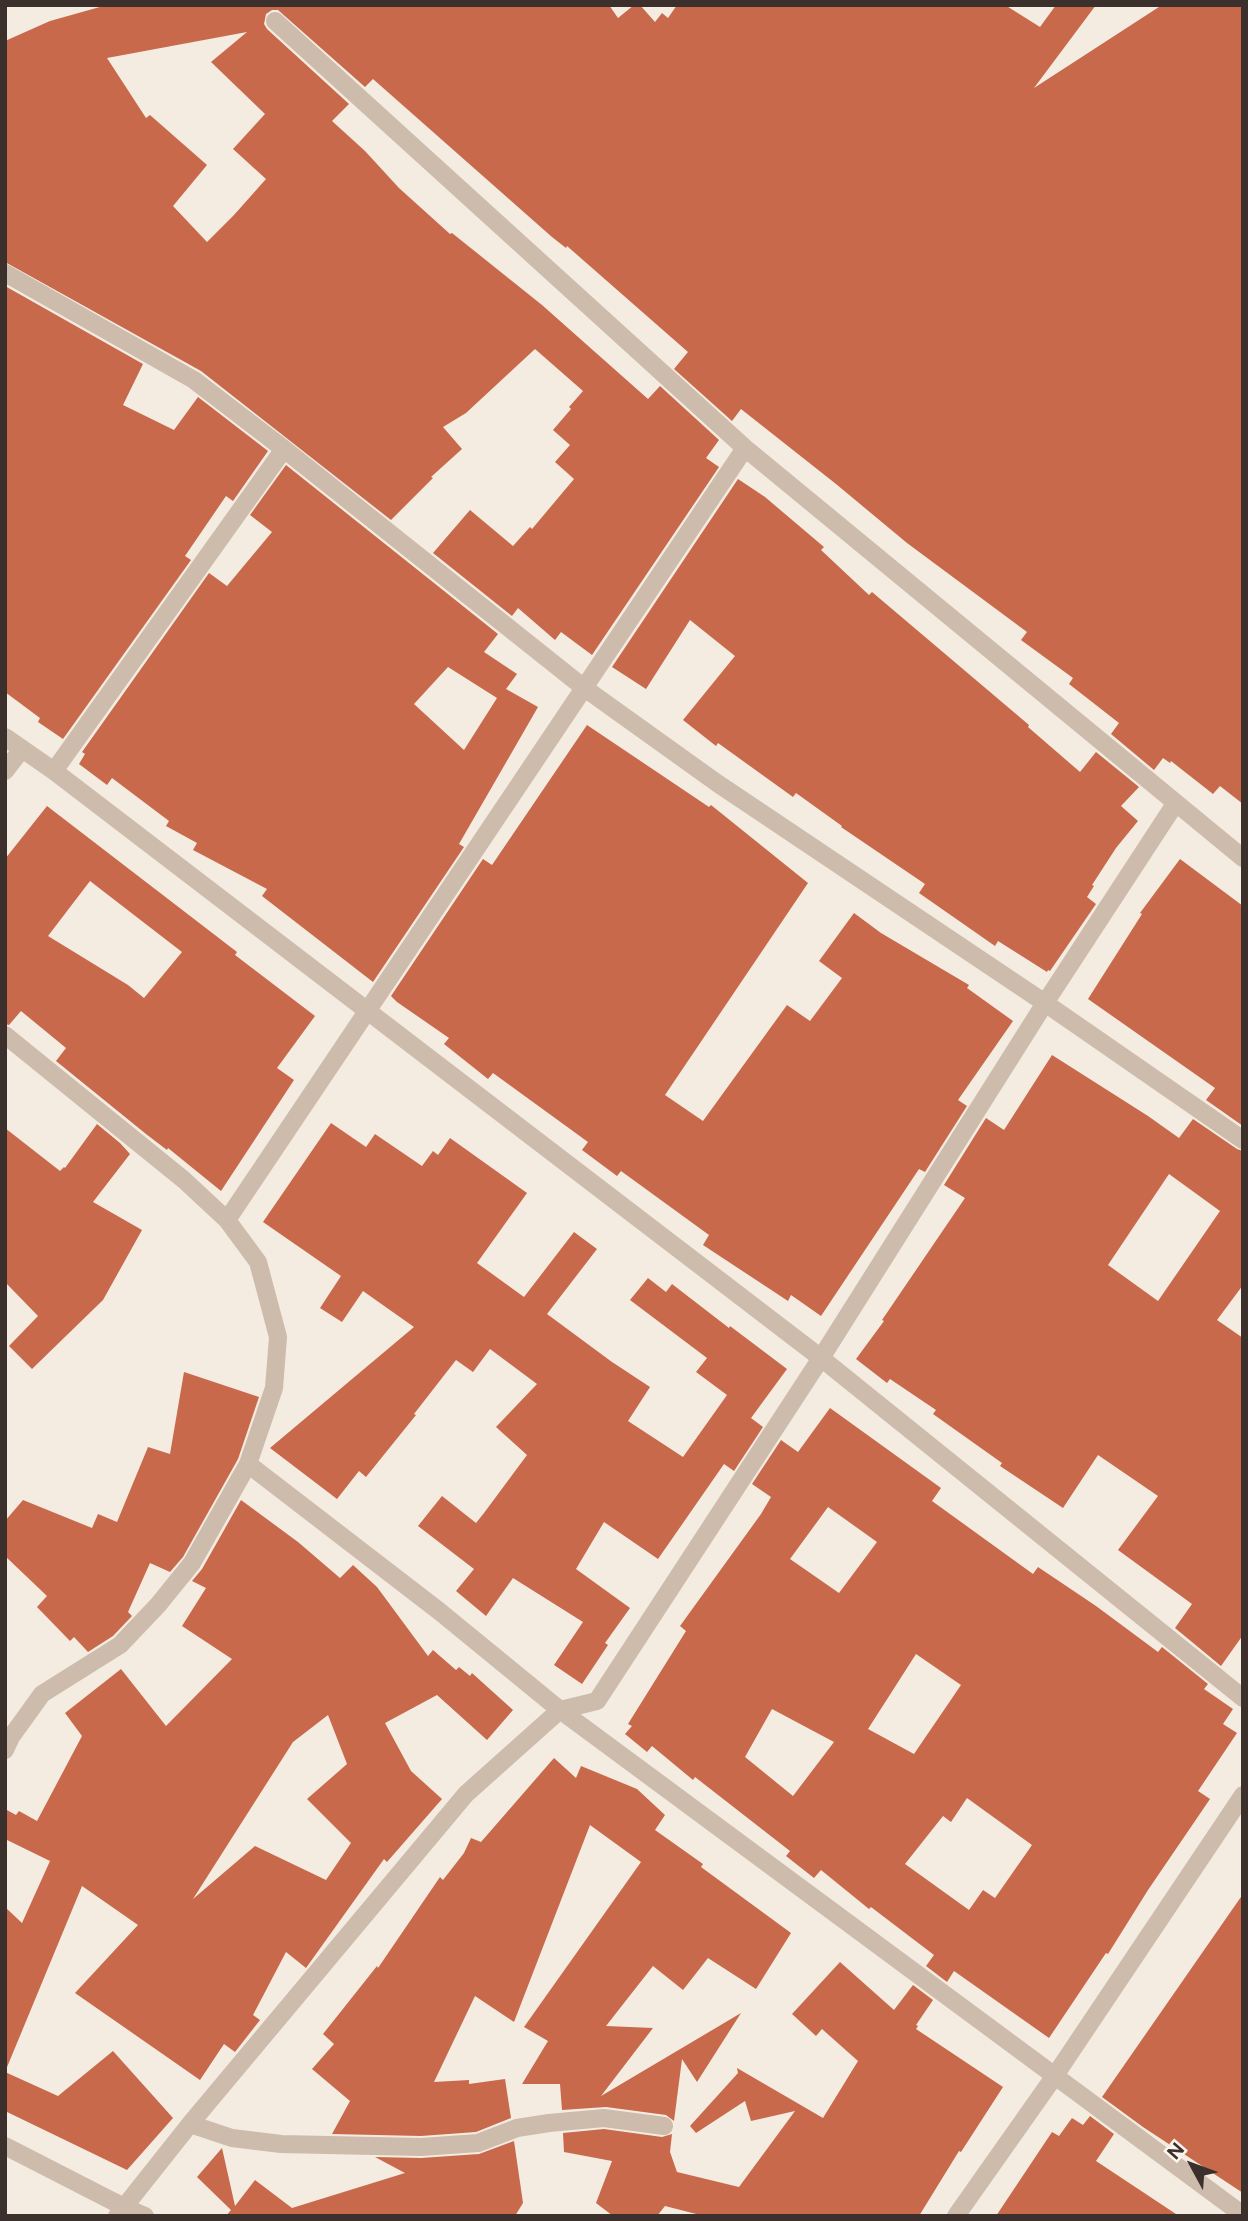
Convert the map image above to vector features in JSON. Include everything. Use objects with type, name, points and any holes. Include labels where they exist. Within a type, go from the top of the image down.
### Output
[{"type":"street","points":[[275,21],[746,447],[1243,858]]},
{"type":"street","points":[[5,274],[194,380],[583,687],[717,783],[1045,1003],[1243,1140]]},
{"type":"street","points":[[227,1220],[746,447]]},
{"type":"street","points":[[54,771],[284,449]]},
{"type":"street","points":[[5,737],[54,771],[821,1358],[1243,1698]]},
{"type":"street","points":[[5,771],[22,749]]},
{"type":"street","points":[[121,2212],[190,2124],[467,1794],[560,1710],[597,1701],[821,1358],[1045,1003],[1175,804]]},
{"type":"street","points":[[5,1035],[184,1180],[227,1220],[258,1262],[278,1337],[274,1388],[248,1464],[192,1563],[158,1605],[120,1645],[42,1694],[11,1737],[5,1750]]},
{"type":"street","points":[[248,1464],[439,1611],[560,1710],[1243,2215]]},
{"type":"street","points":[[956,2216],[1054,2077],[1243,1795]]},
{"type":"street","points":[[190,2124],[232,2138],[281,2144],[421,2147],[478,2143],[517,2128],[563,2121],[604,2118],[664,2126]]},
{"type":"street","points":[[5,2146],[121,2212],[145,2216]]},
{"type":"building","points":[[107,5],[609,5],[618,18],[634,5],[640,5],[655,22],[662,13],[668,18],[677,5],[1005,5],[1040,27],[1056,5],[1096,5],[1034,88],[1162,5],[1243,5],[1243,804],[1220,786],[1213,794],[1171,761],[1170,763],[1163,758],[1154,770],[1111,734],[1119,723],[1069,684],[1073,678],[1021,640],[1027,632],[907,543],[741,409],[732,421],[674,369],[688,352],[567,246],[566,248],[552,237],[373,79],[365,87],[278,10],[272,10],[266,14],[264,24],[267,29],[349,104],[332,121],[365,151],[399,188],[450,234],[542,305],[648,399],[660,386],[719,440],[706,458],[719,467],[592,655],[561,632],[555,640],[518,608],[512,616],[433,553],[470,510],[513,546],[530,527],[532,529],[574,479],[555,462],[570,445],[553,430],[583,391],[535,349],[466,413],[443,427],[462,449],[431,477],[433,478],[391,520],[201,371],[5,262],[5,41],[50,21]],"holes":[[[247,32],[211,62],[265,114],[233,149],[266,179],[207,242],[173,206],[207,165],[150,115],[146,118],[107,58]]]},
{"type":"building","points":[[5,286],[143,364],[123,405],[174,430],[198,397],[268,451],[233,501],[226,496],[185,556],[191,560],[63,739],[38,722],[40,718],[5,692]]},
{"type":"building","points":[[286,465],[498,634],[484,652],[517,674],[506,689],[538,707],[459,844],[464,847],[373,982],[262,896],[267,889],[193,850],[197,843],[166,826],[169,821],[112,778],[107,785],[79,764],[85,754],[82,752],[209,573],[227,586],[272,532],[250,515]],"holes":[[[448,667],[497,698],[464,750],[414,704]]]},
{"type":"building","points":[[738,479],[765,497],[824,547],[821,550],[869,595],[872,592],[1029,725],[1028,727],[1080,772],[1096,752],[1139,787],[1121,806],[1138,821],[1116,848],[1092,885],[1094,886],[1087,897],[1096,904],[1050,971],[1047,972],[998,941],[995,946],[919,893],[925,884],[796,793],[793,797],[718,743],[716,746],[683,720],[735,656],[690,620],[646,689],[612,667]]},
{"type":"building","points":[[587,725],[709,807],[711,805],[808,883],[665,1095],[703,1121],[787,1005],[810,1021],[842,978],[819,961],[854,913],[881,933],[969,985],[967,988],[1013,1021],[958,1100],[967,1106],[925,1172],[919,1169],[821,1316],[791,1295],[788,1301],[703,1245],[709,1235],[621,1171],[617,1176],[582,1150],[588,1142],[493,1073],[488,1079],[444,1044],[449,1038],[391,996],[483,859],[492,865]]},
{"type":"building","points":[[47,806],[237,952],[235,955],[315,1016],[277,1068],[294,1080],[221,1191],[56,1061],[66,1048],[21,1011],[9,1025],[5,1024],[5,859]],"holes":[[[90,881],[182,952],[144,998],[128,985],[48,936]]]},
{"type":"building","points":[[1180,859],[1243,906],[1243,1126],[1206,1100],[1215,1088],[1088,999],[1142,914],[1140,913]]},
{"type":"building","points":[[1052,1055],[1179,1138],[1193,1119],[1243,1151],[1243,1285],[1217,1320],[1243,1338],[1243,1635],[1221,1666],[1175,1628],[1192,1604],[1118,1550],[1158,1496],[1098,1455],[1063,1508],[1000,1466],[1002,1463],[933,1414],[936,1410],[890,1379],[887,1383],[856,1359],[965,1198],[944,1185],[986,1118],[1004,1130]],"holes":[[[1169,1174],[1220,1211],[1158,1301],[1108,1265]]]},
{"type":"building","points":[[331,1123],[366,1147],[375,1134],[422,1166],[433,1151],[438,1155],[450,1138],[527,1193],[477,1263],[524,1297],[574,1232],[597,1249],[547,1314],[650,1387],[628,1421],[683,1457],[727,1395],[696,1372],[707,1358],[630,1300],[648,1278],[666,1292],[672,1284],[787,1369],[751,1418],[763,1427],[734,1471],[724,1464],[658,1559],[604,1522],[576,1569],[630,1608],[605,1643],[608,1645],[582,1684],[554,1665],[583,1622],[513,1578],[486,1616],[456,1591],[474,1569],[418,1526],[442,1496],[476,1523],[527,1455],[496,1427],[537,1384],[490,1349],[473,1372],[456,1360],[366,1477],[359,1471],[337,1499],[270,1448],[414,1327],[363,1291],[342,1322],[320,1308],[341,1276],[263,1222]]},
{"type":"building","points":[[97,1124],[130,1154],[93,1202],[142,1230],[103,1300],[32,1369],[9,1346],[38,1316],[5,1282],[5,1128],[60,1171]]},
{"type":"building","points":[[184,1372],[259,1397],[238,1459],[183,1557],[170,1572],[150,1563],[128,1612],[132,1616],[113,1636],[88,1652],[74,1637],[70,1641],[37,1607],[47,1596],[5,1556],[5,1521],[23,1500],[92,1528],[98,1514],[117,1522],[148,1447],[170,1454]]},
{"type":"building","points":[[830,1408],[941,1488],[932,1501],[1033,1574],[1038,1567],[1158,1652],[1162,1647],[1208,1684],[1204,1689],[1233,1709],[1223,1724],[1237,1733],[1198,1791],[1210,1799],[1049,2038],[954,1971],[947,1982],[926,1966],[934,1955],[871,1907],[869,1909],[821,1870],[814,1878],[786,1856],[790,1851],[695,1777],[693,1780],[652,1746],[647,1752],[625,1734],[632,1726],[628,1724],[686,1631],[680,1626],[771,1497],[752,1484],[781,1440],[798,1452]],"holes":[[[828,1507],[877,1542],[839,1593],[790,1559]],[[916,1654],[961,1685],[914,1754],[868,1729]],[[772,1709],[834,1742],[793,1796],[745,1757]],[[967,1798],[1032,1845],[995,1898],[983,1890],[969,1910],[905,1864],[943,1816],[951,1822]]]},
{"type":"building","points":[[241,1500],[298,1542],[340,1578],[353,1565],[377,1587],[428,1656],[433,1650],[456,1670],[459,1667],[470,1676],[472,1673],[513,1710],[487,1740],[437,1695],[385,1723],[411,1771],[442,1799],[387,1862],[384,1859],[306,1968],[286,1952],[253,2015],[260,2020],[235,2052],[224,2044],[200,2080],[75,1993],[138,1925],[82,1886],[5,2072],[5,1907],[22,1923],[50,1861],[5,1839],[5,1809],[16,1815],[19,1811],[37,1821],[82,1736],[65,1713],[121,1669],[166,1726],[232,1659],[182,1626],[206,1588],[192,1581],[202,1569]],"holes":[[[328,1715],[347,1764],[307,1799],[351,1843],[326,1880],[255,1846],[193,1899],[293,1742]]]},
{"type":"building","points":[[554,1758],[576,1778],[581,1766],[637,1789],[665,1815],[655,1830],[791,1933],[756,1989],[708,1958],[683,1990],[653,1966],[606,2026],[653,2028],[601,2096],[741,2013],[697,2082],[682,2059],[674,2121],[666,2115],[606,2107],[562,2110],[560,2084],[522,2084],[548,2041],[524,2027],[641,1862],[590,1825],[514,2022],[475,1996],[434,2082],[469,2080],[469,2084],[505,2079],[511,2118],[476,2132],[421,2136],[332,2134],[350,2101],[312,2069],[334,2044],[323,2034],[377,1966],[378,1968],[440,1877],[443,1880],[464,1853],[471,1838],[481,1842]]},
{"type":"building","points":[[1243,1894],[1243,2193],[1102,2097]]},
{"type":"building","points":[[840,1962],[894,2010],[913,1985],[933,2000],[916,2029],[1003,2087],[919,2216],[704,2216],[665,2206],[657,2216],[613,2216],[596,2203],[612,2161],[564,2152],[563,2133],[604,2129],[662,2137],[672,2134],[670,2152],[677,2172],[739,2187],[795,2111],[751,2121],[745,2101],[696,2133],[690,2126],[738,2073],[737,2068],[823,2118],[858,2061],[822,2029],[816,2036],[792,2014]]},
{"type":"building","points":[[113,2051],[173,2118],[127,2170],[5,2111],[5,2072],[58,2096]]},
{"type":"building","points":[[1090,2116],[1114,2134],[1096,2161],[1179,2216],[996,2216],[1052,2132],[1059,2136],[1072,2118],[1083,2125]]},
{"type":"building","points":[[514,2141],[523,2203],[515,2216],[226,2216],[231,2210],[197,2177],[222,2148],[235,2206],[255,2180],[292,2208],[405,2173],[375,2157],[421,2158],[479,2154]]}]
